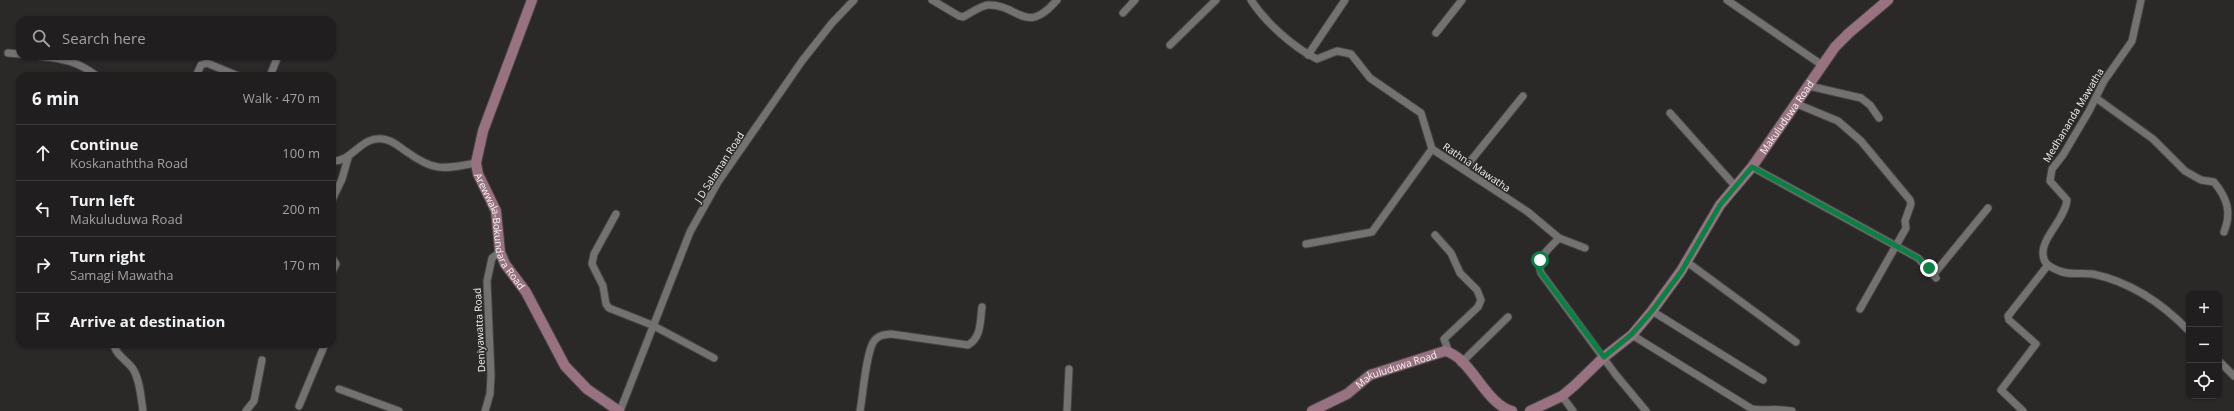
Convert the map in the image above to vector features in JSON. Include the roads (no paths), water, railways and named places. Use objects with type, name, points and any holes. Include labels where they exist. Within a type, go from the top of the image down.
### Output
[{"type":"street","name":"Arewwala-Bokundara Road","points":[[532,0],[483,131],[476,163],[480,182],[496,211],[500,252],[505,264],[526,292],[565,366],[587,389],[620,411]]},
{"type":"street","name":"J D Salaman Road","points":[[620,411],[652,324],[690,232],[718,182],[802,61],[832,23],[854,0]]},
{"type":"street","points":[[932,0],[959,16],[963,16],[984,6],[997,6],[1026,18],[1040,15],[1057,0]]},
{"type":"street","points":[[1122,13],[1134,0]]},
{"type":"street","points":[[1170,45],[1216,0]]},
{"type":"street","points":[[1251,0],[1269,23],[1308,55],[1346,0]]},
{"type":"street","points":[[1436,33],[1462,0]]},
{"type":"street","points":[[1727,0],[1822,65]]},
{"type":"street","name":"Makuluduwa Road","points":[[1530,411],[1562,396],[1604,357],[1632,334],[1652,311],[1687,262],[1720,205],[1752,167],[1797,104],[1822,65],[1849,33],[1888,0]]},
{"type":"street","name":"Medhananda Mawatha","points":[[2048,265],[2043,261],[2043,250],[2065,210],[2067,200],[2050,181],[2052,169],[2063,155],[2096,98],[2104,81],[2132,41],[2141,0]]},
{"type":"street","name":"Rathna Mawatha","points":[[1308,55],[1317,59],[1337,51],[1351,54],[1370,78],[1422,113],[1432,149],[1528,212],[1559,238],[1585,248]]},
{"type":"street","points":[[8,52],[16,53]]},
{"type":"street","points":[[71,60],[85,66],[93,72]]},
{"type":"street","points":[[272,72],[276,60]]},
{"type":"street","points":[[198,72],[201,65],[207,62],[229,72]]},
{"type":"street","points":[[1809,86],[1861,98],[1870,105],[1879,118]]},
{"type":"street","points":[[1464,169],[1523,96]]},
{"type":"street","points":[[2096,98],[2153,139],[2185,171],[2201,180],[2214,182],[2228,206],[2229,214],[2224,232]]},
{"type":"street","points":[[1797,104],[1838,121],[1861,141],[1909,197],[1911,204],[1905,218],[1906,228],[1860,309]]},
{"type":"street","points":[[1670,113],[1736,187]]},
{"type":"street","points":[[336,162],[340,162],[348,158],[371,139],[383,139],[394,142],[431,167],[440,169],[476,163]]},
{"type":"street","points":[[1306,244],[1372,232],[1432,149]]},
{"type":"street","points":[[336,192],[342,179],[348,158]]},
{"type":"street","points":[[1752,167],[1918,258],[1935,276],[1988,208]]},
{"type":"street","points":[[616,214],[594,254],[592,264],[603,286],[606,304],[609,308],[652,324],[714,358]]},
{"type":"street","points":[[1435,235],[1451,253],[1460,273],[1477,290],[1481,300],[1478,307],[1444,339],[1449,352]]},
{"type":"street","points":[[1559,238],[1544,253],[1538,267],[1604,357],[1646,411]]},
{"type":"street","name":"Deniyawatta Road","points":[[485,411],[490,394],[491,375],[487,281],[492,258],[500,252]]},
{"type":"street","points":[[1687,262],[1796,342]]},
{"type":"street","points":[[2023,411],[2001,390],[2036,344],[2009,320],[2008,316],[2048,265],[2066,274],[2090,274],[2110,278],[2153,299],[2186,328]]},
{"type":"street","points":[[860,411],[870,352],[875,340],[884,335],[891,334],[968,345],[976,338],[979,331],[982,306]]},
{"type":"street","points":[[1652,311],[1763,380]]},
{"type":"street","points":[[1461,363],[1508,317]]},
{"type":"street","points":[[1632,334],[1752,410],[1782,409],[1792,411]]},
{"type":"street","points":[[116,348],[117,352],[133,369],[138,383],[143,411]]},
{"type":"street","points":[[299,406],[322,348]]},
{"type":"street","name":"Makuluduwa Road","points":[[1312,411],[1347,394],[1363,379],[1380,370],[1440,351],[1449,352],[1500,404],[1512,411]]},
{"type":"street","points":[[246,411],[254,400],[262,360]]},
{"type":"street","points":[[2221,363],[2234,376]]},
{"type":"street","points":[[1067,411],[1069,369]]},
{"type":"street","points":[[339,389],[398,411]]},
{"type":"street","points":[[1562,396],[1573,411]]}]
